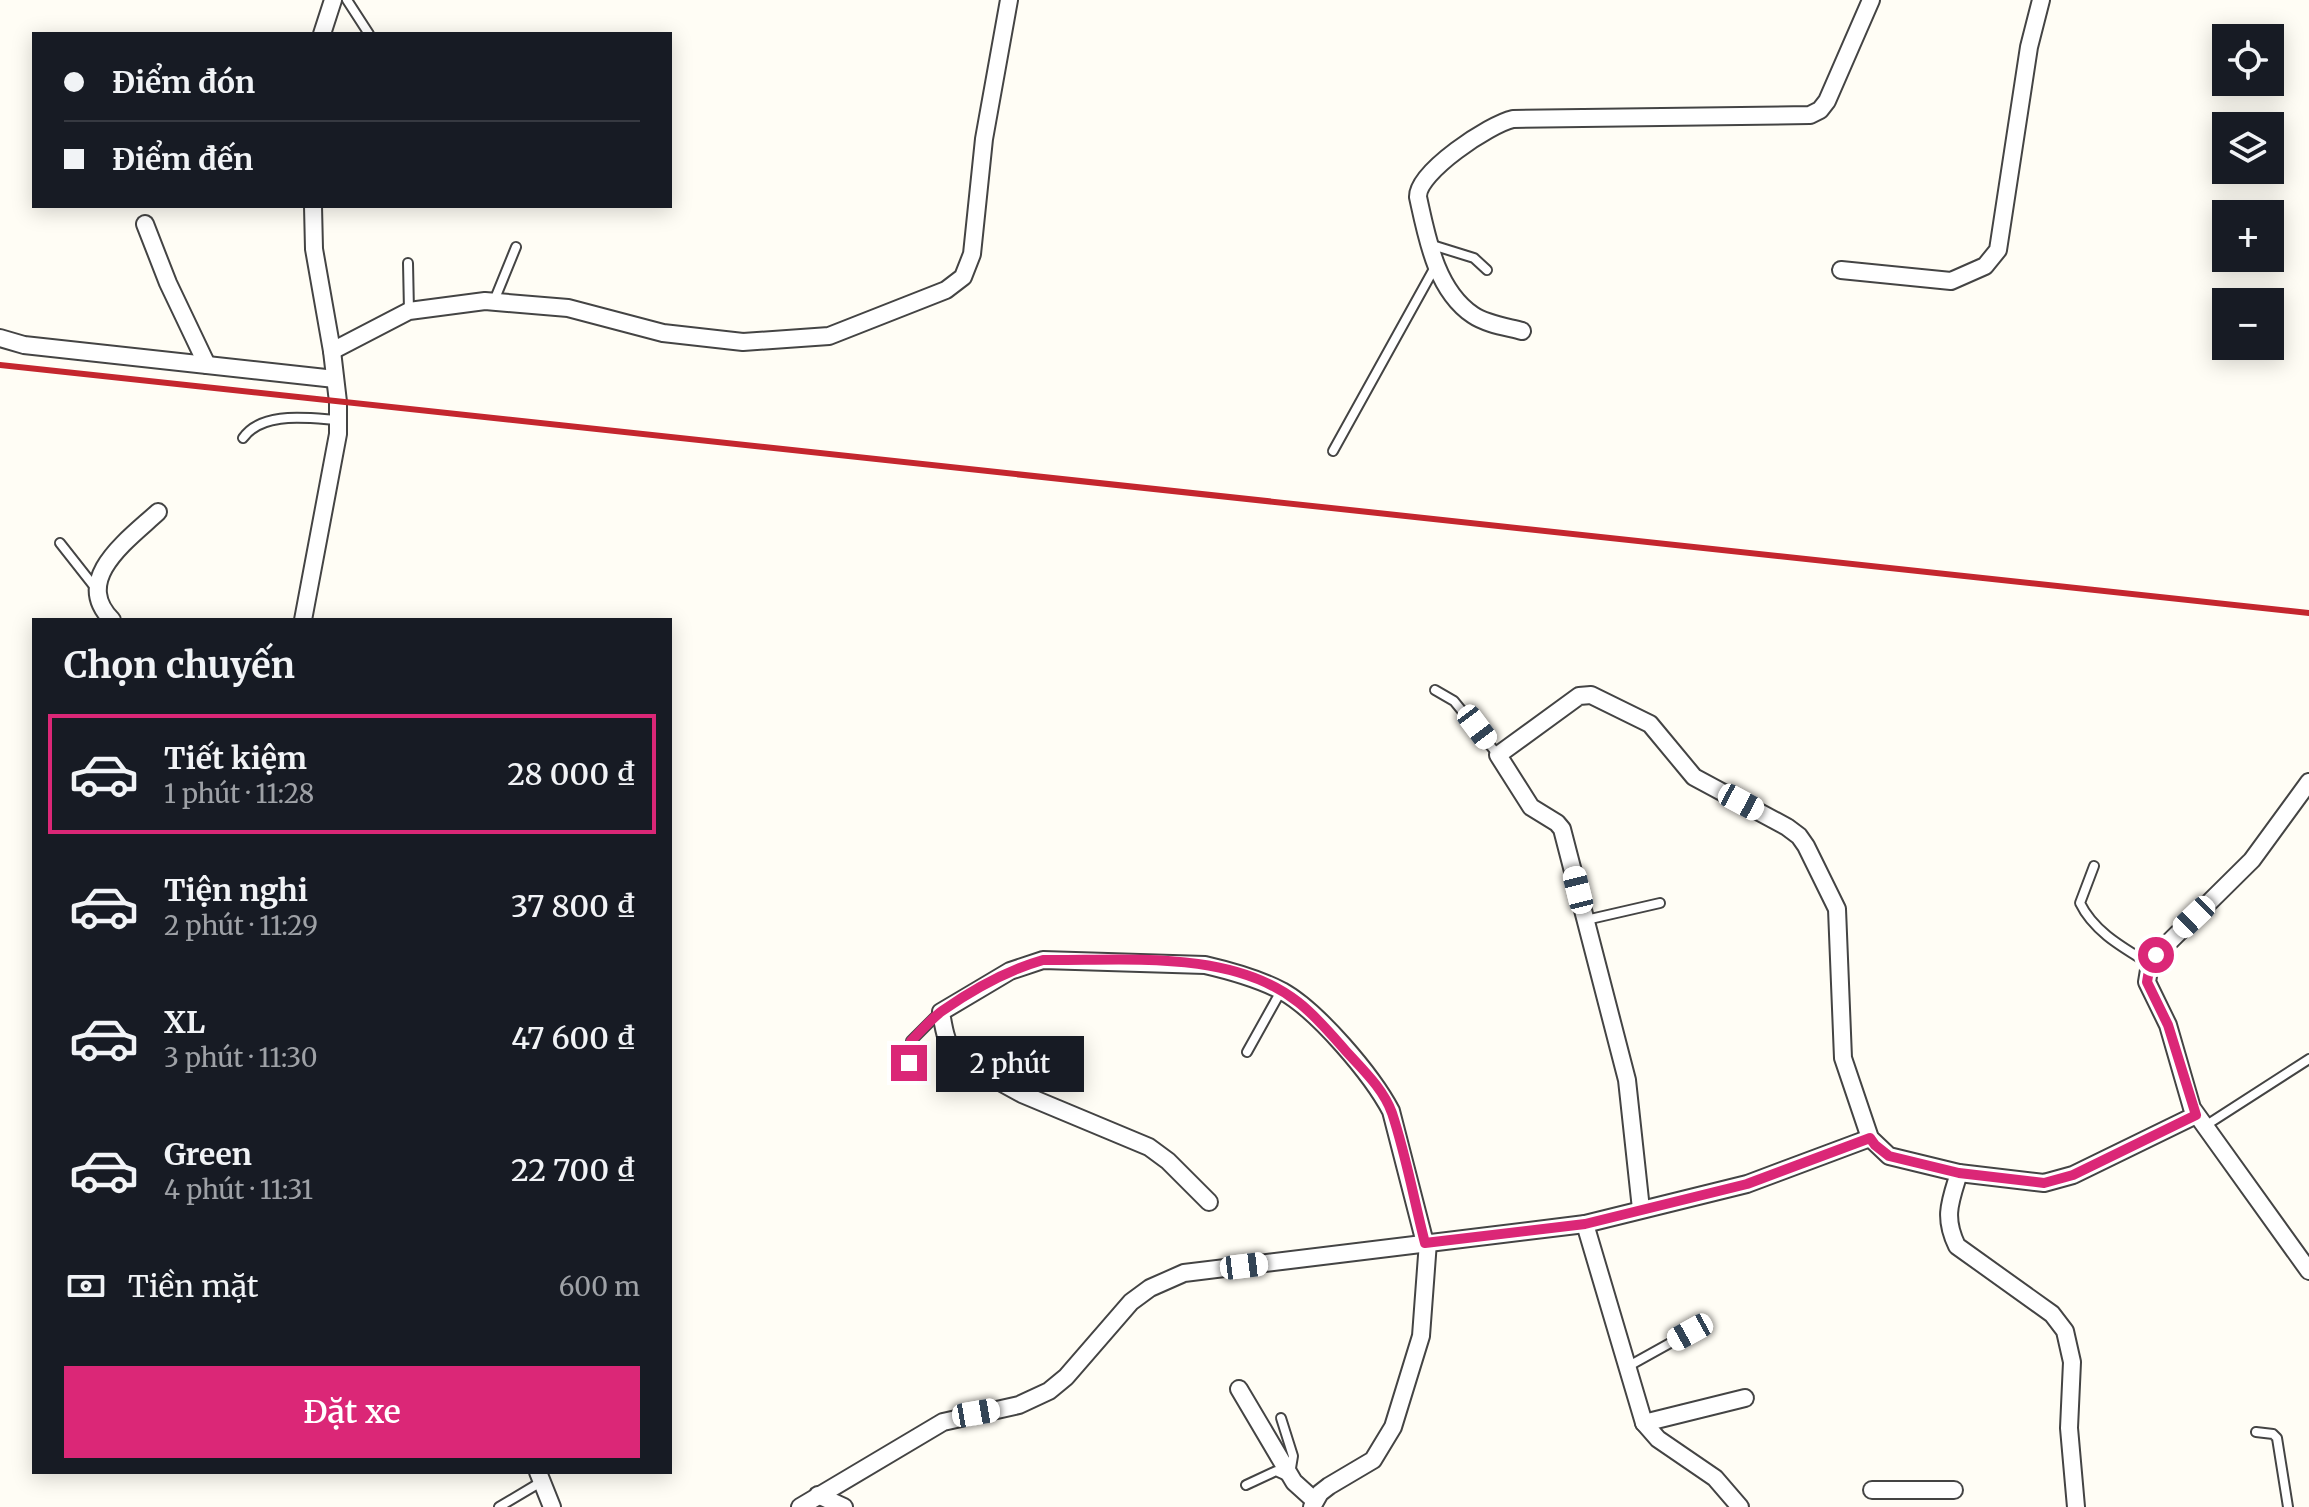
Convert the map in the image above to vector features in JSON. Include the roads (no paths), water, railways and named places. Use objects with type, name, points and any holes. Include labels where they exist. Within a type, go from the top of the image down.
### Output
[{"type":"street","points":[[323,32],[333,0]]},
{"type":"street","points":[[332,351],[409,311],[494,301],[568,308],[663,333],[743,342],[829,336],[955,285],[969,267],[972,254],[984,139],[1009,0]]},
{"type":"street","points":[[1522,331],[1474,316],[1450,291],[1435,266],[1418,197],[1427,175],[1489,128],[1513,119],[1810,115],[1820,110],[1827,101],[1871,0]]},
{"type":"street","points":[[1841,270],[1951,281],[1985,266],[1998,250],[2029,47],[2041,0]]},
{"type":"street","points":[[303,618],[338,434],[332,351],[314,249],[313,208]]},
{"type":"street","points":[[145,224],[174,296],[207,365]]},
{"type":"street","points":[[0,338],[24,345],[335,379]]},
{"type":"street","points":[[110,618],[101,609],[97,591],[101,571],[113,555],[158,512]]},
{"type":"street","points":[[1641,1209],[1627,1080],[1562,829],[1531,807],[1498,755],[1579,696],[1591,695],[1650,724],[1694,777],[1799,836],[1837,909],[1842,1049],[1870,1138],[1889,1156],[1959,1173],[2044,1183],[2058,1181],[2200,1121]]},
{"type":"street","points":[[2309,782],[2252,860],[2156,955],[2150,964],[2147,982],[2168,1025],[2200,1121],[2303,1251],[2309,1271]]},
{"type":"street","points":[[1209,1202],[1168,1161],[1149,1147],[1022,1094],[960,1060],[952,1052],[945,1036],[941,1012],[1010,971],[1043,960],[1205,965],[1229,970],[1281,991],[1315,1017],[1383,1096],[1391,1111],[1426,1243],[1421,1336],[1393,1427],[1373,1460],[1329,1486],[1314,1504],[1292,1478],[1239,1389]]},
{"type":"street","points":[[800,1507],[943,1422],[1019,1405],[1049,1391],[1066,1377],[1131,1302],[1164,1280],[1184,1273],[1585,1224],[1747,1184],[1870,1138]]},
{"type":"street","points":[[1959,1173],[1948,1206],[1949,1229],[1957,1246],[2052,1314],[2065,1331],[2072,1362],[2069,1428],[2076,1507]]},
{"type":"street","points":[[1585,1224],[1644,1423],[1658,1439],[1715,1478],[1740,1507]]},
{"type":"street","points":[[1644,1423],[1745,1398]]},
{"type":"street","points":[[540,1477],[552,1507]]},
{"type":"street","points":[[1872,1490],[1908,1498],[1954,1490]]},
{"type":"street","points":[[818,1495],[844,1507]]},
{"type":"lane","points":[[347,0],[368,32]]},
{"type":"lane","points":[[1428,244],[1474,258],[1487,270]]},
{"type":"lane","points":[[494,301],[516,247]]},
{"type":"lane","points":[[408,263],[409,311]]},
{"type":"lane","points":[[1333,451],[1435,266]]},
{"type":"lane","points":[[243,438],[250,428],[272,420],[337,420]]},
{"type":"lane","points":[[60,543],[97,591]]},
{"type":"lane","points":[[1435,690],[1454,701],[1498,755]]},
{"type":"lane","points":[[2094,866],[2080,903],[2085,913],[2103,932],[2150,964]]},
{"type":"lane","points":[[1585,920],[1660,903]]},
{"type":"lane","points":[[1247,1052],[1281,991]]},
{"type":"lane","points":[[909,1063],[911,1041],[941,1012]]},
{"type":"lane","points":[[2200,1121],[2309,1059]]},
{"type":"lane","points":[[1626,1367],[1690,1332]]},
{"type":"lane","points":[[1246,1485],[1276,1471],[1292,1478],[1293,1456],[1281,1418]]},
{"type":"lane","points":[[2256,1432],[2273,1434],[2277,1438],[2288,1507]]},
{"type":"lane","points":[[499,1507],[540,1477]]},
{"type":"railway","points":[[0,365],[2309,613]]}]
